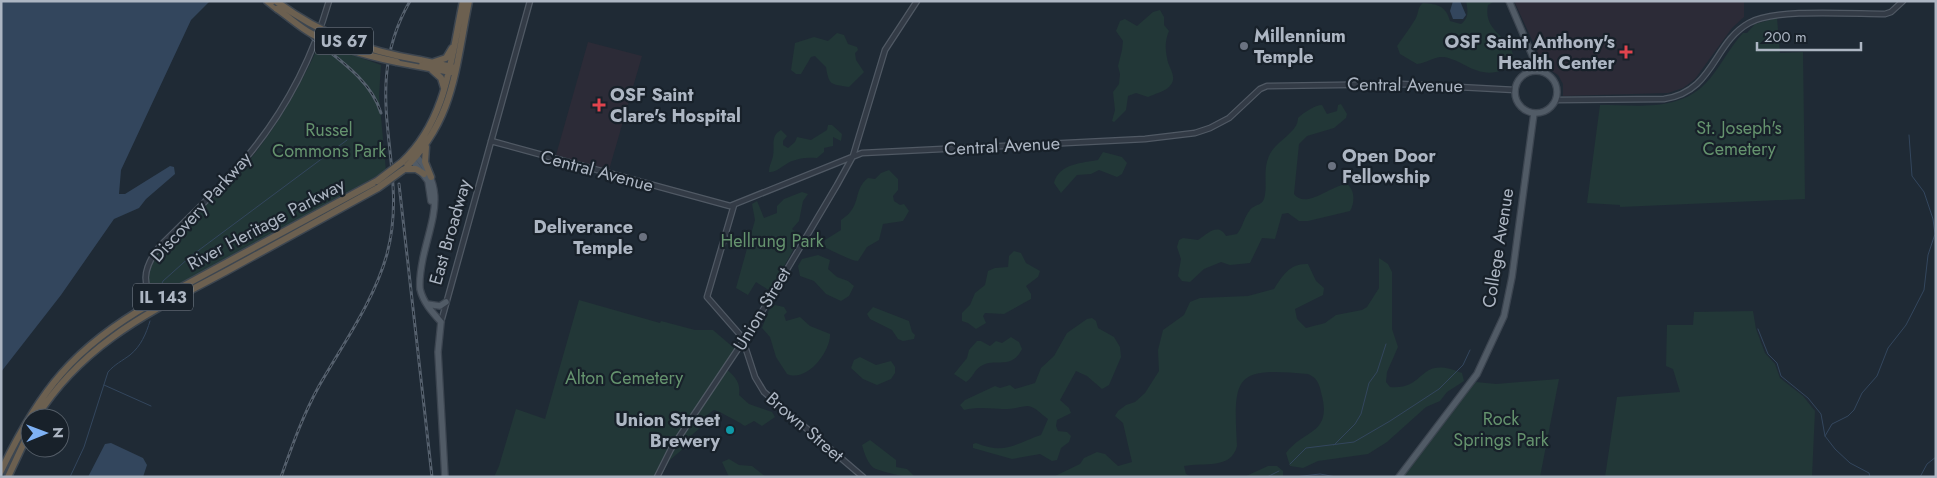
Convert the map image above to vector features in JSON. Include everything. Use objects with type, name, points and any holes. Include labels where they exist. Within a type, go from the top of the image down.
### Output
[{"type":"highway","name":"US 67","points":[[267,1],[312,34],[329,42],[368,55],[419,63]]},
{"type":"highway","name":"US 67","points":[[276,1],[297,17],[343,40],[429,66]]},
{"type":"highway","points":[[429,66],[446,58],[454,44],[463,1]]},
{"type":"highway","points":[[429,66],[452,70],[469,1]]},
{"type":"highway","name":"IL 143","points":[[412,156],[426,145],[446,109],[454,44]]},
{"type":"highway","points":[[429,66],[440,76],[444,90]]},
{"type":"highway","name":"IL 143","points":[[412,156],[430,127],[452,70]]},
{"type":"highway","points":[[426,145],[425,162],[431,177]]},
{"type":"highway","name":"River Heritage Parkway","points":[[43,408],[58,387],[84,359],[117,332],[154,306],[378,188],[403,167],[412,156]]},
{"type":"highway","name":"River Heritage Parkway","points":[[1,471],[27,419],[63,370],[103,334],[403,167]]},
{"type":"highway","points":[[403,167],[416,169],[424,174]]},
{"type":"highway","points":[[8,477],[20,451]]},
{"type":"main road","points":[[1509,1],[1536,62],[1543,72],[1554,81],[1557,90],[1556,100],[1549,109],[1534,113],[1526,111],[1518,104],[1515,90],[1520,78],[1531,71],[1536,62]]},
{"type":"main road","points":[[1531,71],[1543,72]]},
{"type":"main road","name":"College Avenue","points":[[1399,477],[1477,374],[1504,316],[1512,277],[1534,113]]},
{"type":"main road","points":[[412,156],[428,180],[432,199],[417,274],[417,287],[427,312],[434,320],[441,322]]},
{"type":"main road","points":[[412,156],[431,177],[435,199],[420,273],[421,290],[427,304],[441,322]]},
{"type":"main road","points":[[427,304],[440,306],[446,302]]},
{"type":"main road","name":"East Broadway","points":[[441,322],[438,352],[445,477]]},
{"type":"street","name":"Discovery Parkway","points":[[154,306],[145,282],[151,259],[159,247],[236,170],[270,126],[311,52],[329,1]]},
{"type":"street","name":"East Broadway","points":[[441,322],[530,1]]},
{"type":"street","name":"Union Street","points":[[657,477],[671,449],[744,340],[853,156],[885,50],[917,1]]},
{"type":"street","points":[[1556,100],[1664,99],[1677,96],[1693,88],[1702,80],[1740,29],[1765,16],[1885,14],[1896,8],[1903,1]]},
{"type":"street","name":"Central Avenue","points":[[491,142],[726,206],[734,205],[853,156],[868,152],[1145,139],[1186,134],[1223,122],[1260,89],[1267,86],[1402,84],[1515,90]]},
{"type":"street","name":"Brown Street","points":[[734,205],[707,297],[744,340],[755,377],[764,392],[863,477]]},
{"type":"shaded area","name":"OSF Saint Anthony's Health Center","points":[[1514,1],[1744,1],[1744,17],[1732,28],[1695,79],[1683,88],[1668,93],[1563,96],[1563,84],[1558,75],[1544,66]]},
{"type":"shaded area","name":"OSF Saint Clare's Hospital","points":[[588,42],[642,56],[609,170],[556,155]]},
{"type":"green space","points":[[1466,1],[1495,1],[1488,5],[1487,15],[1494,29],[1510,47],[1514,63],[1498,71],[1488,73],[1475,70],[1444,57],[1417,64],[1400,54],[1397,46],[1416,18],[1419,8],[1423,3],[1441,7],[1446,12],[1450,21],[1461,24],[1467,14]]},
{"type":"green space","points":[[1160,10],[1164,17],[1164,25],[1169,31],[1166,48],[1173,76],[1172,83],[1164,90],[1148,97],[1136,93],[1128,96],[1126,110],[1114,122],[1112,121],[1115,110],[1113,92],[1119,84],[1120,74],[1118,66],[1123,41],[1116,31],[1120,21],[1125,19],[1137,26],[1153,12]]},
{"type":"green space","name":"St. Joseph's Cemetery","points":[[1777,18],[1780,53],[1803,52],[1805,199],[1620,207],[1620,205],[1587,203],[1600,105],[1656,105],[1683,99],[1706,83],[1743,33],[1747,33],[1755,24]]},
{"type":"green space","points":[[837,33],[844,35],[848,44],[857,47],[858,50],[855,53],[856,60],[864,72],[849,87],[832,83],[828,77],[826,67],[815,56],[811,57],[801,74],[796,74],[791,70],[795,43],[814,37],[828,41]]},
{"type":"green space","name":"Russel Commons Park","points":[[320,43],[381,65],[379,96],[386,171],[158,296],[153,296],[149,275],[156,256],[255,154],[291,100]]},
{"type":"green space","points":[[1341,104],[1347,114],[1346,118],[1334,128],[1307,136],[1299,144],[1294,194],[1299,198],[1312,198],[1347,184],[1352,190],[1353,197],[1350,211],[1308,221],[1299,221],[1288,213],[1282,214],[1275,239],[1262,238],[1250,263],[1230,265],[1221,262],[1204,269],[1190,282],[1182,281],[1178,276],[1181,259],[1177,247],[1179,240],[1183,238],[1198,240],[1212,230],[1220,230],[1226,236],[1237,234],[1250,210],[1264,199],[1266,166],[1269,156],[1276,145],[1291,132],[1298,118],[1306,112],[1322,105],[1327,114],[1337,111],[1338,105]]},
{"type":"green space","points":[[828,125],[832,125],[842,134],[841,141],[833,137],[833,146],[824,148],[824,152],[817,158],[801,158],[769,172],[773,156],[774,138],[778,132],[781,130],[787,136],[783,141],[783,145],[788,148],[795,142],[797,137],[811,140],[827,130]]},
{"type":"green space","points":[[1103,152],[1122,157],[1127,163],[1122,174],[1117,177],[1099,170],[1091,174],[1077,175],[1061,193],[1054,183],[1061,171],[1072,165],[1098,160]]},
{"type":"green space","points":[[889,170],[898,179],[898,190],[893,196],[894,201],[900,205],[904,204],[909,211],[903,221],[883,224],[879,240],[867,247],[858,261],[824,247],[825,240],[841,230],[841,220],[848,215],[855,204],[863,183],[868,178],[875,179],[881,173]]},
{"type":"green space","name":"Hellrung Park","points":[[802,192],[808,194],[803,201],[799,221],[792,229],[801,236],[770,291],[756,282],[748,295],[736,288],[755,220],[752,204],[757,201],[764,218],[777,213],[777,206],[784,199]]},
{"type":"green space","points":[[1014,251],[1021,253],[1026,263],[1040,271],[1038,277],[1026,286],[1031,294],[1031,299],[1004,314],[985,313],[983,316],[986,323],[976,329],[962,321],[962,313],[970,305],[975,293],[985,285],[988,271],[995,268],[1008,267],[1009,256]]},
{"type":"green space","points":[[818,255],[830,260],[828,269],[837,277],[848,281],[854,286],[849,296],[841,301],[826,294],[814,281],[800,276],[798,266],[802,259]]},
{"type":"green space","points":[[1379,258],[1388,264],[1392,272],[1392,329],[1398,347],[1387,372],[1386,382],[1390,387],[1402,386],[1411,383],[1429,370],[1437,368],[1448,368],[1462,373],[1464,381],[1447,392],[1440,401],[1426,407],[1387,442],[1368,454],[1318,461],[1303,468],[1290,466],[1286,453],[1293,445],[1320,424],[1324,406],[1320,389],[1316,379],[1308,374],[1266,372],[1252,375],[1244,381],[1238,390],[1236,404],[1237,446],[1234,454],[1223,462],[1184,466],[1186,474],[1192,477],[1053,477],[1080,464],[1084,458],[1097,452],[1105,454],[1118,466],[1132,462],[1123,423],[1115,416],[1118,411],[1126,405],[1135,402],[1145,393],[1159,371],[1158,350],[1163,330],[1184,315],[1190,302],[1200,298],[1248,296],[1274,289],[1284,275],[1292,268],[1308,264],[1316,281],[1324,288],[1323,295],[1295,309],[1297,319],[1306,328],[1325,323],[1336,315],[1362,310],[1367,307],[1379,288]]},
{"type":"green space","name":"Alton Cemetery","points":[[579,300],[660,323],[661,321],[695,330],[713,330],[734,348],[735,351],[724,367],[738,382],[739,395],[749,404],[772,412],[775,417],[762,426],[754,421],[745,426],[714,410],[707,415],[700,428],[687,439],[685,447],[670,460],[660,477],[494,477],[516,409],[545,419]]},
{"type":"green space","points":[[775,305],[784,307],[787,312],[784,315],[786,321],[800,317],[810,326],[830,334],[827,349],[810,370],[802,374],[795,376],[787,374],[776,357],[770,337],[762,328],[769,310]]},
{"type":"green space","points":[[873,307],[909,321],[912,332],[915,335],[914,339],[903,341],[898,339],[892,330],[870,319],[867,314]]},
{"type":"green space","points":[[1753,311],[1756,329],[1765,353],[1775,364],[1780,378],[1803,396],[1815,411],[1812,477],[1605,477],[1617,397],[1680,392],[1673,369],[1666,366],[1667,325],[1693,325],[1694,312]]},
{"type":"green space","points":[[1092,318],[1096,321],[1098,328],[1114,337],[1120,347],[1121,357],[1109,385],[1102,389],[1087,376],[1076,371],[1060,400],[1069,408],[1071,413],[1057,420],[1056,426],[1058,431],[1067,432],[1071,436],[1069,442],[1061,448],[1057,460],[1052,461],[1040,454],[1012,459],[973,448],[973,444],[976,443],[995,448],[1010,447],[1041,435],[1048,419],[1031,407],[1026,406],[1013,409],[975,408],[964,410],[960,405],[965,400],[995,386],[1000,388],[1010,385],[1015,389],[1035,383],[1041,368],[1054,356],[1067,333],[1087,319]]},
{"type":"green space","points":[[1011,337],[1019,342],[1022,349],[1013,360],[981,366],[966,382],[954,374],[967,358],[969,350],[977,341],[990,346],[996,341],[1002,343]]},
{"type":"green space","points":[[860,357],[876,365],[891,361],[895,367],[895,373],[891,379],[877,385],[863,379],[851,368],[854,360]]},
{"type":"green space","name":"Rock Springs Park","points":[[1559,379],[1540,477],[1403,477],[1427,442],[1476,382],[1496,384]]},
{"type":"green space","points":[[870,440],[896,460],[896,467],[907,469],[915,477],[895,474],[873,467],[867,459],[862,445]]},
{"type":"green space","points":[[729,459],[739,465],[752,466],[766,477],[729,477],[722,462]]},
{"type":"green space","points":[[1268,466],[1277,466],[1283,471],[1283,477],[1244,477]]},
{"type":"water","points":[[1,1],[210,1],[191,20],[121,170],[119,194],[125,194],[170,166],[174,167],[175,174],[146,199],[139,208],[114,219],[61,295],[1,372]]},
{"type":"water","points":[[1453,1],[1460,1],[1466,15],[1463,19],[1453,19],[1450,11]]},
{"type":"water","points":[[111,443],[143,458],[147,465],[143,477],[88,477],[105,444]]},
{"type":"waterway","points":[[1825,436],[1832,424],[1848,416],[1854,410],[1862,393],[1877,376],[1888,348],[1906,325],[1924,290],[1928,255],[1935,234],[1933,219],[1924,192],[1912,176],[1909,135]]},
{"type":"waterway","points":[[159,290],[163,281],[191,256],[347,140]]},
{"type":"waterway","points":[[70,477],[84,447],[108,372],[137,348],[145,335],[150,321]]},
{"type":"waterway","points":[[1758,329],[1768,354],[1777,363],[1781,376],[1808,398],[1821,414],[1825,436],[1850,463],[1869,473],[1870,477]]},
{"type":"waterway","points":[[1334,445],[1355,424],[1361,414],[1369,383],[1377,372],[1386,344]]},
{"type":"waterway","points":[[1290,464],[1306,448],[1354,442],[1390,421],[1439,389],[1463,365],[1470,350]]},
{"type":"waterway","points":[[104,385],[151,406]]},
{"type":"waterway","points":[[1920,477],[1927,464],[1936,457]]},
{"type":"waterway","points":[[1267,477],[1279,471]]},
{"type":"waterway","points":[[1294,477],[1320,474],[1336,477]]},
{"type":"railway","points":[[281,477],[308,408],[366,305],[387,254],[393,221],[393,190],[386,98],[387,67],[395,35],[410,1]]},
{"type":"railway","points":[[312,38],[343,62],[362,80],[370,90],[381,113]]},
{"type":"railway","points":[[399,184],[432,477]]},
{"type":"place","name":"Millennium Temple","points":[[1244,46]]},
{"type":"place","name":"OSF Saint Anthony's Health Center","points":[[1626,52]]},
{"type":"place","name":"OSF Saint Clare's Hospital","points":[[599,105]]},
{"type":"place","name":"Open Door Fellowship","points":[[1332,166]]},
{"type":"place","name":"Deliverance Temple","points":[[643,237]]},
{"type":"place","name":"Union Street Brewery","points":[[730,430]]}]
